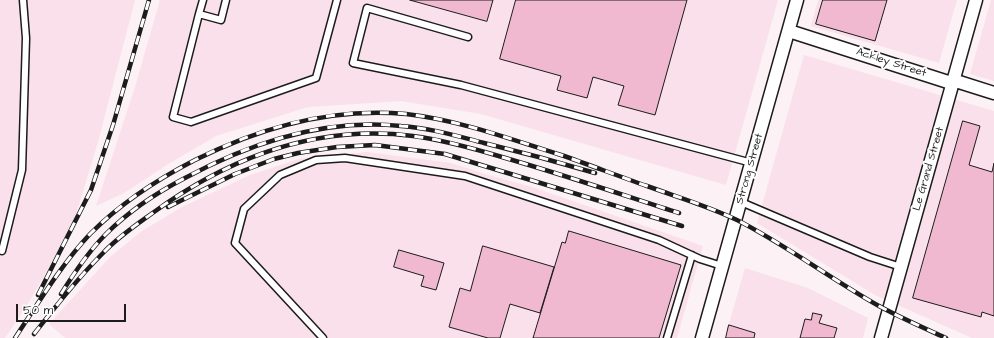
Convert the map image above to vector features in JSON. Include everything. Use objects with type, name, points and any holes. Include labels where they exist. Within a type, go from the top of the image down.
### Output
[{"type":"street","name":"Strong Street","points":[[702,338],[797,0]]},
{"type":"street","name":"Le Grand Street","points":[[881,338],[976,0]]},
{"type":"street","name":"Ackley Street","points":[[789,30],[948,82],[994,93]]},
{"type":"lane","points":[[2,251],[22,170],[26,38],[23,0]]},
{"type":"lane","points":[[203,0],[174,117],[191,122],[316,78],[337,0]]},
{"type":"lane","points":[[199,14],[221,20],[226,0]]},
{"type":"lane","points":[[468,37],[367,8],[353,63],[461,85],[752,163]]},
{"type":"lane","points":[[323,338],[235,243],[244,209],[280,175],[316,160],[345,158],[465,176],[659,240],[692,255],[722,266]]},
{"type":"lane","points":[[741,202],[870,257],[901,267]]},
{"type":"lane","points":[[667,338],[692,255]]},
{"type":"shaded area","points":[[0,0],[135,0],[98,142],[74,221],[31,299],[5,338],[0,338]]},
{"type":"shaded area","points":[[160,0],[778,0],[726,185],[481,114],[401,101],[308,107],[216,136],[170,163],[124,193],[96,206],[135,87]]},
{"type":"shaded area","points":[[818,0],[957,0],[939,63],[811,26]]},
{"type":"shaded area","points":[[991,0],[994,0],[994,81],[970,74]]},
{"type":"shaded area","points":[[804,55],[994,111],[994,338],[972,338],[875,295],[757,223]]},
{"type":"shaded area","points":[[367,152],[451,163],[532,187],[703,246],[677,338],[65,338],[49,324],[111,256],[142,231],[182,207],[250,175],[299,159]]},
{"type":"shaded area","points":[[745,268],[808,288],[868,318],[863,338],[725,338]]},
{"type":"building","points":[[410,0],[493,0],[487,21]]},
{"type":"building","points":[[516,0],[687,0],[655,115],[618,105],[624,86],[593,77],[587,98],[557,90],[561,76],[500,59]]},
{"type":"building","points":[[823,0],[887,0],[875,41],[816,24]]},
{"type":"building","points":[[963,121],[980,126],[969,165],[992,172],[994,163],[994,316],[982,312],[981,317],[913,298]]},
{"type":"building","points":[[569,231],[681,265],[659,338],[533,338],[562,242],[565,243]]},
{"type":"building","points":[[483,246],[554,267],[540,313],[510,304],[500,338],[488,338],[449,327],[460,288],[470,291]]},
{"type":"building","points":[[399,250],[444,263],[436,290],[421,286],[424,276],[394,267]]},
{"type":"building","points":[[813,313],[822,315],[819,323],[837,328],[834,338],[800,338],[805,319],[811,320]]},
{"type":"building","points":[[729,325],[755,333],[754,338],[726,338]]},
{"type":"railway","points":[[38,295],[91,190],[113,125],[149,0]]},
{"type":"railway","points":[[15,338],[60,271],[79,246],[114,212],[153,184],[195,160],[220,148],[271,129],[324,117],[378,113],[406,114],[465,125],[561,155],[715,210],[737,220],[773,240],[843,285],[879,306],[946,338]]},
{"type":"railway","points":[[61,294],[82,262],[100,241],[124,218],[153,196],[210,165],[236,154],[263,144],[317,129],[373,124],[433,130],[540,157],[595,173]]},
{"type":"railway","points":[[34,334],[76,282],[109,247],[134,226],[183,192],[213,175],[276,149],[309,140],[343,135],[377,134],[413,136],[435,140],[469,147],[679,213]]},
{"type":"railway","points":[[168,207],[235,174],[274,159],[298,153],[337,147],[375,145],[445,154],[682,226]]}]
